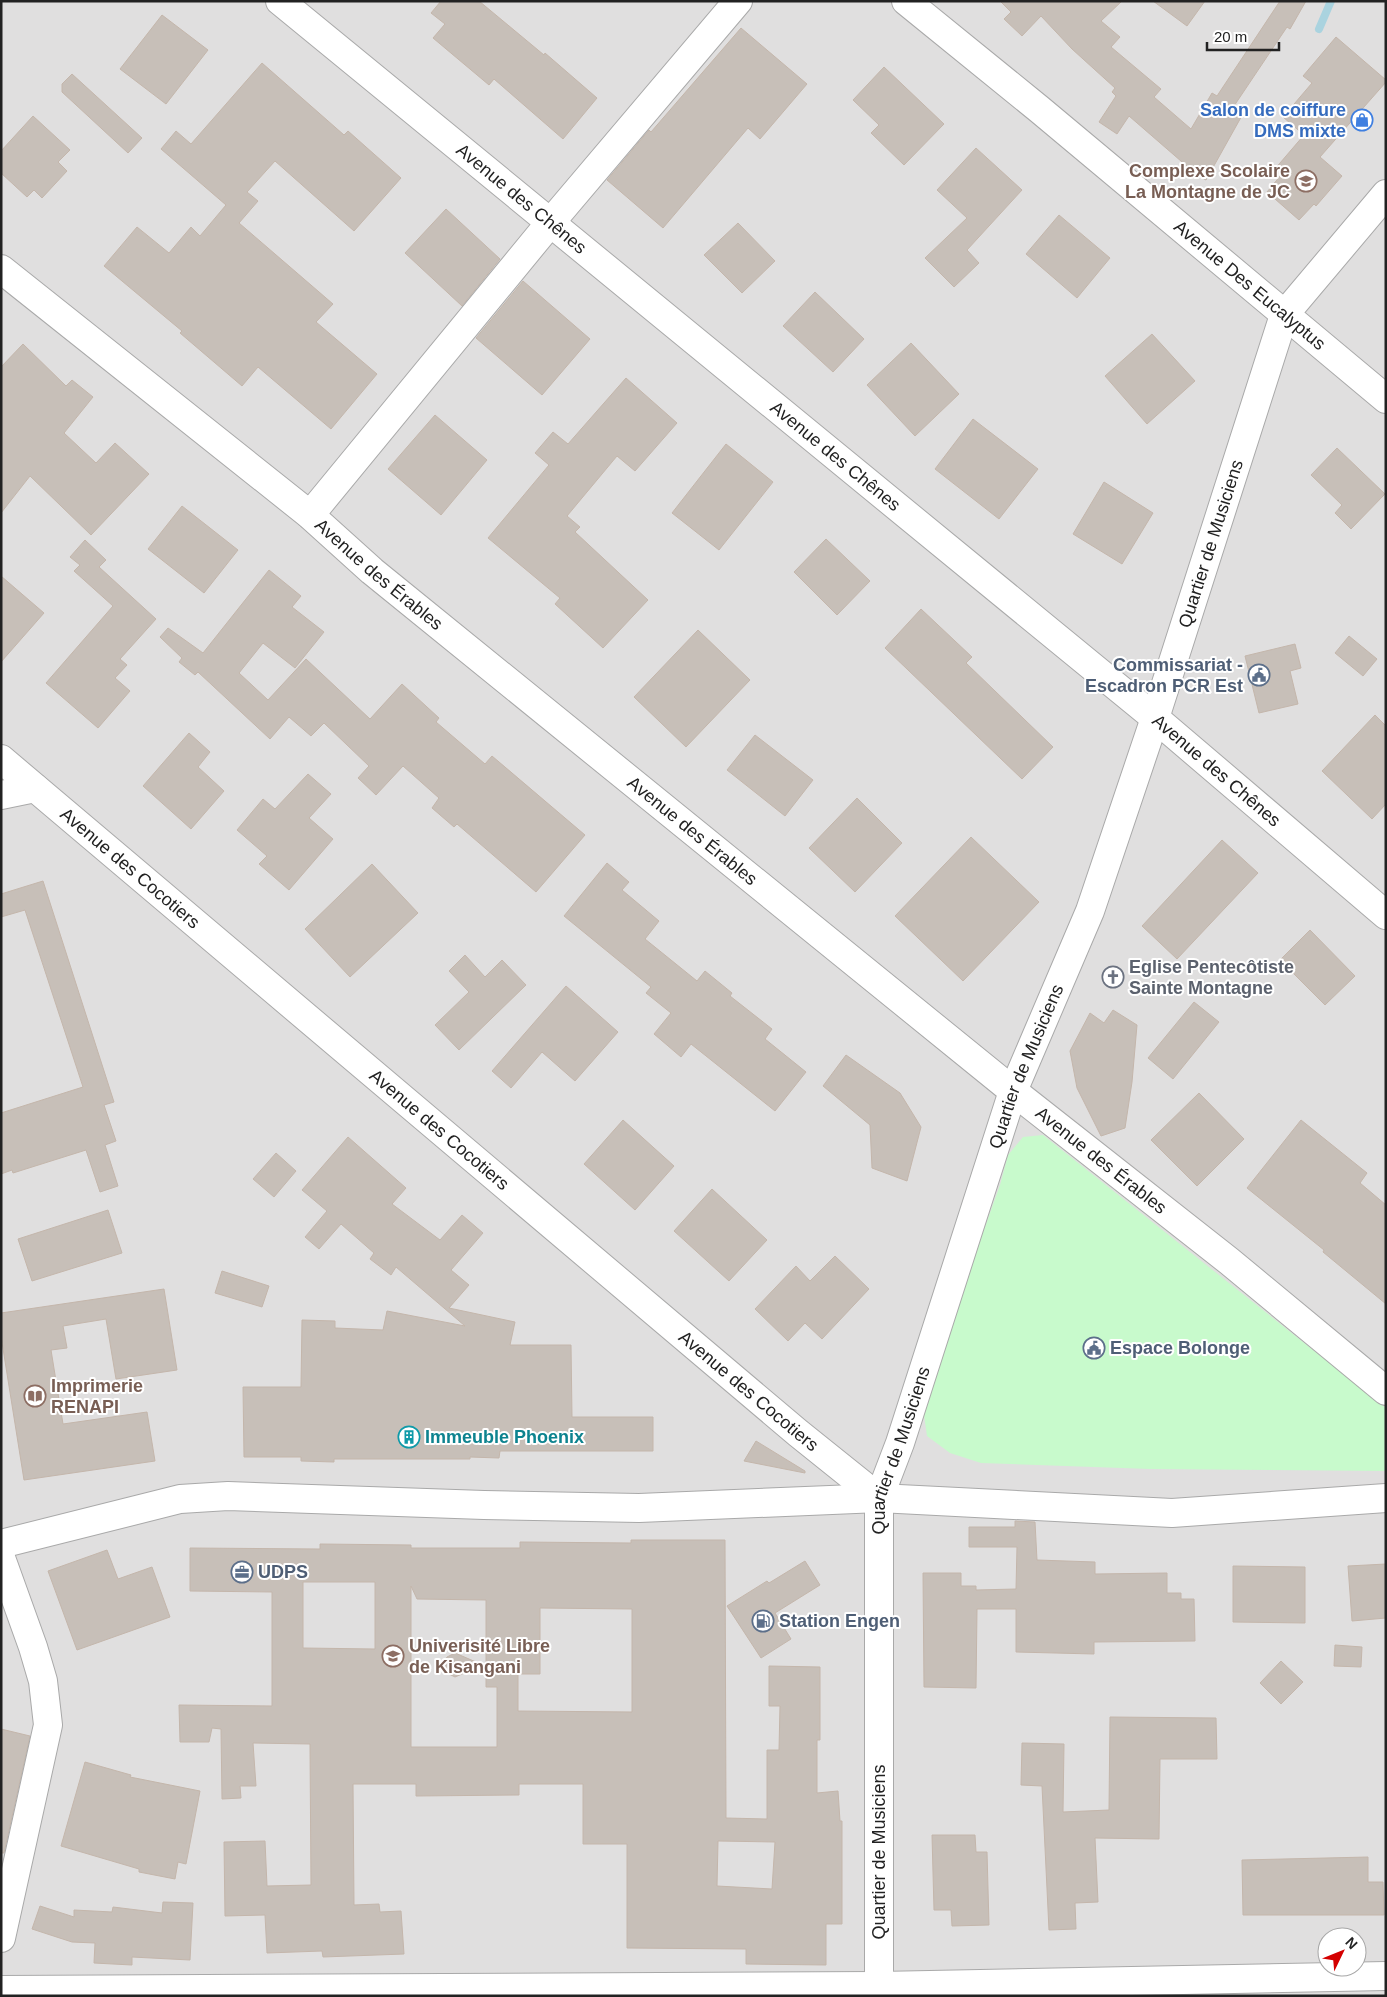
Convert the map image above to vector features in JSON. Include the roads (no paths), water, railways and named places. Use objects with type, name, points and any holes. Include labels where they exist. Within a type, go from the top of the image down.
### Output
[{"type":"street","name":"Avenue des Chênes","points":[[280,1],[1155,718],[1386,915]]},
{"type":"street","points":[[310,515],[550,223],[738,1]]},
{"type":"street","name":"Avenue Des Eucalyptus","points":[[906,1],[1039,109],[1386,399]]},
{"type":"street","name":"Quartier de Musiciens","points":[[879,1991],[879,1498],[900,1443],[1014,1090],[1090,911],[1155,718],[1284,315],[1386,194]]},
{"type":"street","name":"Avenue des Érables","points":[[1,269],[310,515],[372,571],[1229,1262],[1386,1391]]},
{"type":"street","name":"Avenue des Cocotiers","points":[[1,759],[790,1427],[879,1498]]},
{"type":"street","points":[[1,795],[35,788]]},
{"type":"street","points":[[1,1544],[180,1499],[228,1496],[484,1505],[639,1508],[879,1498],[1172,1513],[1386,1498]]},
{"type":"street","points":[[1,1558],[34,1648],[43,1681],[48,1725],[1,1938]]},
{"type":"street","points":[[1,1990],[879,1991],[1386,1976]]},
{"type":"waterway","points":[[1319,29],[1331,1]]},
{"type":"place","name":"Salon de coiffure DMS mixte","points":[[1362,120]]},
{"type":"place","name":"Complexe Scolaire La Montagne de JC","points":[[1306,181]]},
{"type":"place","name":"Commissariat - Escadron PCR Est","points":[[1259,675]]},
{"type":"place","name":"Eglise Pentecôtiste Sainte Montagne","points":[[1113,977]]},
{"type":"place","name":"Espace Bolonge","points":[[1094,1348]]},
{"type":"place","name":"Imprimerie RENAPI","points":[[35,1396]]},
{"type":"place","name":"Immeuble Phoenix","points":[[409,1437]]},
{"type":"place","name":"UDPS","points":[[242,1572]]},
{"type":"place","name":"Station Engen","points":[[763,1621]]},
{"type":"place","name":"Univerisité Libre de Kisangani","points":[[393,1656]]}]
